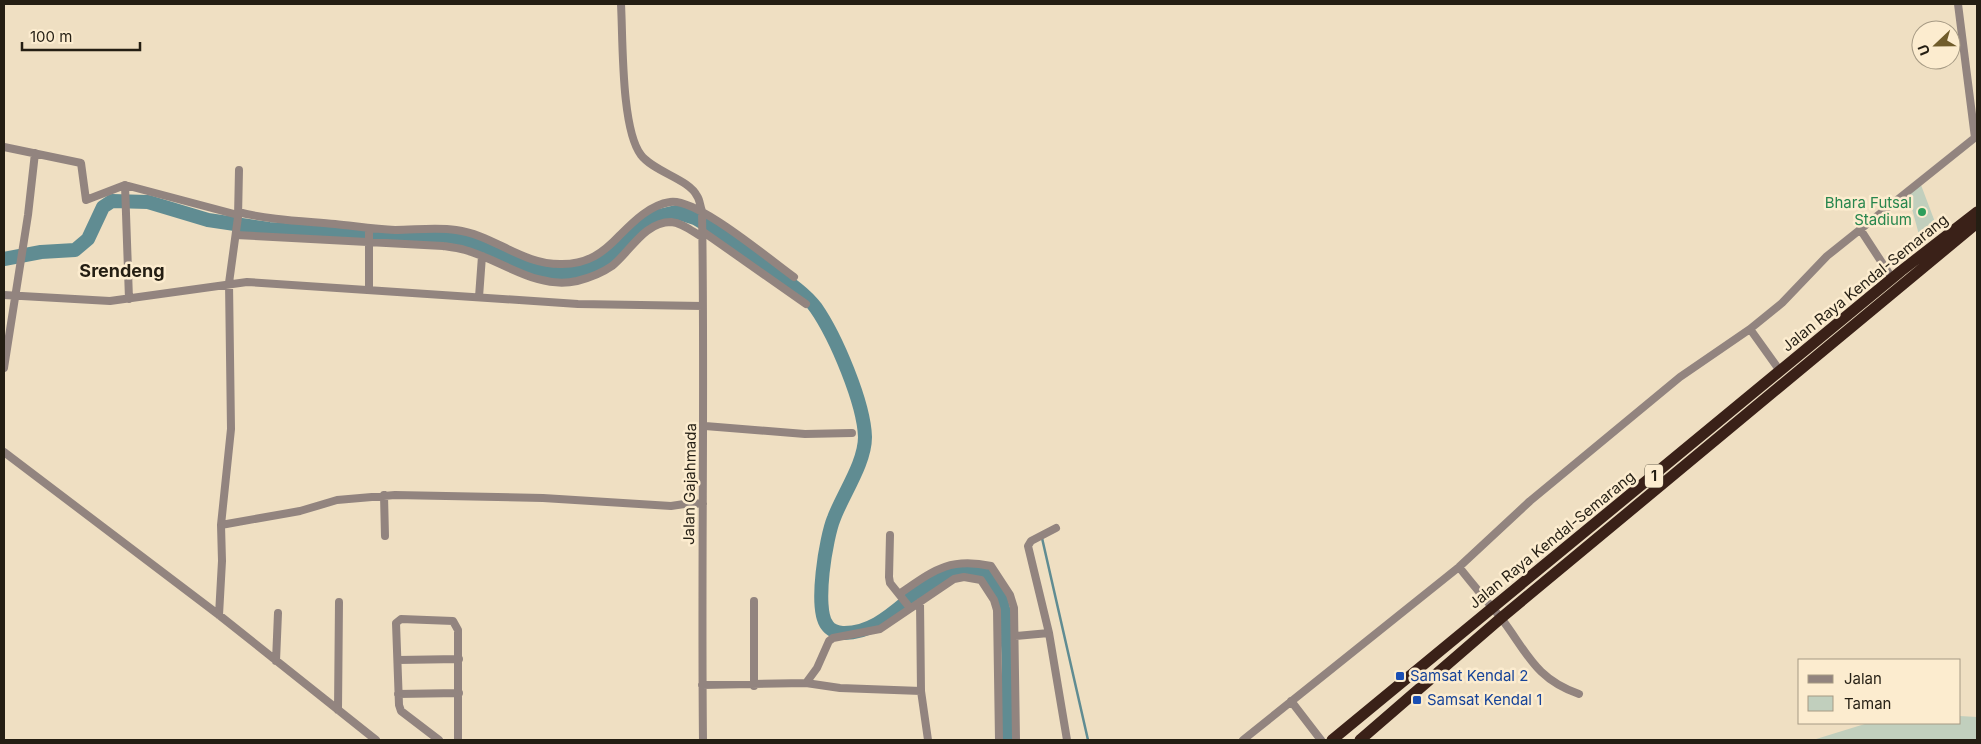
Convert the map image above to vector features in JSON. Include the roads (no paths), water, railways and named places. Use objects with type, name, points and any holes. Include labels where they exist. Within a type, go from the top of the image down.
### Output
[{"type":"highway","name":"Jalan Raya Kendal-Semarang","points":[[1332,740],[1492,609],[1666,473],[1977,212]]},
{"type":"highway","name":"Jalan Raya Kendal-Semarang","points":[[1360,740],[1780,371],[1900,277],[1977,224]]},
{"type":"street","points":[[621,4],[626,95],[636,148],[643,158],[690,188],[697,195],[702,213]]},
{"type":"street","points":[[1243,740],[1460,567],[1530,501],[1680,377],[1750,329],[1782,303],[1827,256],[1976,137],[1958,4]]},
{"type":"street","points":[[4,147],[81,163],[86,200],[126,188],[238,214],[283,220],[369,229],[456,230],[480,235],[532,261],[548,264],[565,264],[593,259],[636,220],[654,208],[672,202],[690,205],[794,277]]},
{"type":"street","points":[[4,368],[35,153]]},
{"type":"street","points":[[219,615],[222,562],[220,525],[231,428],[229,283],[238,214],[239,170]]},
{"type":"street","points":[[126,188],[125,207],[129,299]]},
{"type":"street","name":"Jalan Gajahmada","points":[[702,213],[696,306],[705,426],[697,503],[703,740]]},
{"type":"street","points":[[236,232],[443,246],[482,256],[526,276],[550,282],[575,281],[596,275],[610,267],[643,234],[663,223],[673,222],[702,232],[806,304]]},
{"type":"street","points":[[369,229],[370,290]]},
{"type":"street","points":[[1860,230],[1900,277]]},
{"type":"street","points":[[479,297],[482,256]]},
{"type":"street","points":[[4,295],[96,302],[247,282],[578,304],[696,306]]},
{"type":"street","points":[[1750,329],[1780,371]]},
{"type":"street","points":[[705,426],[805,434],[852,433]]},
{"type":"street","points":[[4,452],[219,615],[376,740]]},
{"type":"street","points":[[220,525],[276,516],[337,500],[384,495],[543,498],[671,506],[697,503]]},
{"type":"street","points":[[384,495],[385,536]]},
{"type":"street","points":[[1056,528],[1031,541],[1028,546],[1049,633],[1067,740]]},
{"type":"street","points":[[890,535],[889,577],[910,607]]},
{"type":"street","points":[[900,595],[937,568],[949,564],[962,562],[990,568],[1010,594],[1014,608],[1016,740]]},
{"type":"street","points":[[1460,567],[1543,675],[1565,689],[1579,694]]},
{"type":"street","points":[[982,579],[990,568]]},
{"type":"street","points":[[806,683],[817,668],[829,641],[833,638],[873,632],[954,579],[964,577],[982,579]]},
{"type":"street","points":[[982,579],[994,600],[997,610],[999,740]]},
{"type":"street","points":[[754,601],[754,686]]},
{"type":"street","points":[[338,710],[339,602]]},
{"type":"street","points":[[920,602],[922,691],[928,740]]},
{"type":"street","points":[[276,661],[278,613]]},
{"type":"street","points":[[439,740],[402,711],[398,694],[396,623],[401,619],[453,621],[458,630],[458,740]]},
{"type":"street","points":[[1015,636],[1049,633]]},
{"type":"street","points":[[398,660],[459,659]]},
{"type":"street","points":[[702,685],[754,686],[806,683],[840,688],[922,691]]},
{"type":"street","points":[[398,694],[459,693]]},
{"type":"street","points":[[1291,701],[1321,740]]},
{"type":"waterway","points":[[4,259],[41,252],[75,250],[88,239],[103,207],[112,201],[148,202],[208,220],[269,229],[397,238],[452,237],[486,248],[532,270],[559,274],[581,271],[606,260],[642,226],[659,216],[676,212],[695,218],[790,283],[810,301],[824,320],[832,336],[848,371],[860,407],[865,437],[864,447],[858,468],[834,518],[825,556],[821,604],[823,617],[827,625],[838,632],[857,632],[882,621],[926,587],[943,577],[966,572],[984,571],[995,584],[1002,602],[1006,625],[1009,676],[1008,740]]},
{"type":"waterway","points":[[1042,538],[1088,740]]},
{"type":"place","name":"Bhara Futsal Stadium","points":[[1922,212]]},
{"type":"place","name":"Samsat Kendal 2","points":[[1400,676]]},
{"type":"place","name":"Samsat Kendal 1","points":[[1417,700]]},
{"type":"district","name":"Srendeng","points":[[122,271]]}]
